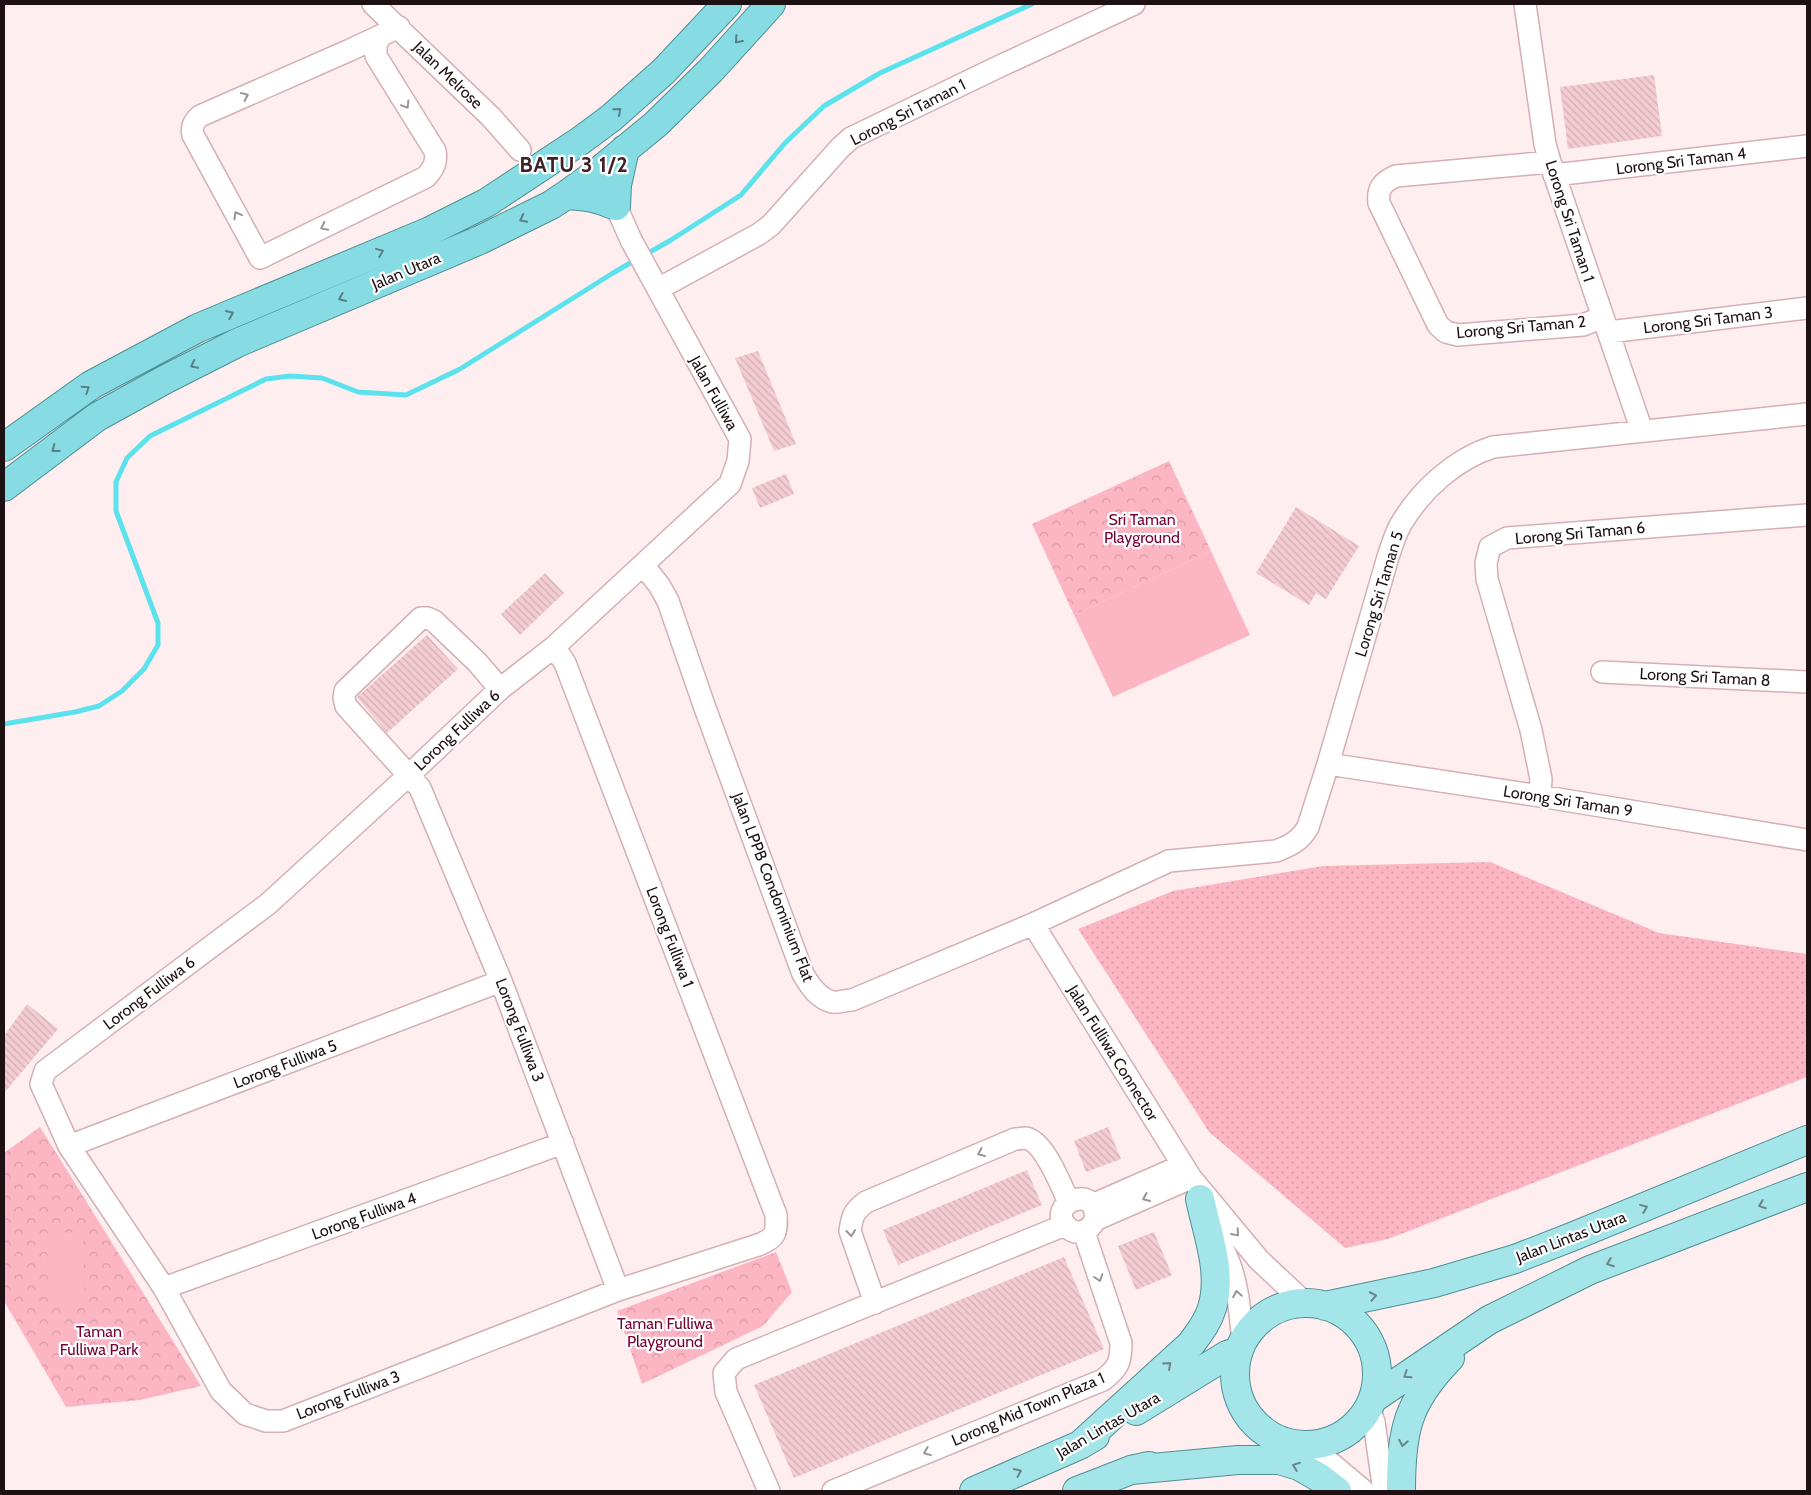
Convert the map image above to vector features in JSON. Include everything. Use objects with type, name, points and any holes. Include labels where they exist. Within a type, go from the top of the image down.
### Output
[{"type":"highway","name":"Jalan Utara","points":[[4,447],[91,385],[198,328],[430,231],[486,203],[580,141],[610,118],[664,71],[727,4]]},
{"type":"highway","name":"Jalan Utara","points":[[4,487],[97,417],[237,342],[480,240],[551,205],[594,175],[656,124],[711,70],[771,4]]},
{"type":"highway","points":[[566,195],[586,196],[604,200],[616,206],[617,185],[625,149]]},
{"type":"highway","points":[[486,203],[519,194],[563,171],[588,170],[594,175]]},
{"type":"main road","name":"Jalan Lintas Utara","points":[[1315,1305],[1434,1283],[1515,1259],[1807,1140]]},
{"type":"main road","points":[[1080,1445],[1191,1344],[1203,1327],[1212,1309],[1215,1269],[1192,1181]]},
{"type":"main road","points":[[1077,1491],[1131,1470],[1292,1443],[1330,1442],[1353,1429],[1372,1403],[1489,1320],[1590,1270],[1807,1187]]},
{"type":"main road","points":[[1292,1443],[1257,1426],[1241,1404],[1235,1378],[1241,1347],[1254,1326],[1268,1314],[1286,1306],[1315,1305],[1347,1316],[1364,1332],[1374,1353],[1378,1375],[1372,1403]]},
{"type":"main road","points":[[1401,1491],[1401,1456],[1405,1431],[1413,1408],[1424,1388],[1439,1369],[1489,1320]]},
{"type":"main road","name":"Jalan Lintas Utara","points":[[974,1491],[1080,1445],[1241,1347]]},
{"type":"main road","points":[[1131,1470],[1238,1460],[1279,1460],[1299,1466],[1337,1491]]},
{"type":"street","name":"Jalan Melrose","points":[[373,4],[390,31],[491,117],[520,150]]},
{"type":"street","name":"Lorong Sri Taman 1","points":[[658,289],[759,234],[771,225],[851,138],[1134,4]]},
{"type":"street","name":"Lorong Sri Taman 1","points":[[1525,4],[1545,144],[1642,431]]},
{"type":"street","points":[[390,31],[375,51],[380,63],[435,151],[436,160],[433,169],[426,177],[260,258],[193,135],[193,125],[200,116],[390,31]]},
{"type":"street","points":[[350,50],[367,54],[380,63]]},
{"type":"street","points":[[486,203],[513,173],[520,150],[543,154],[555,152],[580,141]]},
{"type":"street","name":"Lorong Sri Taman 4","points":[[1552,168],[1807,146]]},
{"type":"street","name":"Lorong Sri Taman 2","points":[[1552,168],[1396,176],[1382,186],[1378,194],[1379,203],[1438,325],[1446,332],[1458,335],[1606,325]]},
{"type":"street","name":"Jalan Fulliwa","points":[[554,647],[730,484],[738,461],[740,439],[631,240],[616,206],[594,175]]},
{"type":"street","name":"Lorong Sri Taman 3","points":[[1606,325],[1807,308]]},
{"type":"street","name":"Lorong Sri Taman 5","points":[[1169,862],[1276,851],[1287,847],[1303,835],[1308,826],[1328,764],[1388,556],[1400,525],[1436,481],[1464,459],[1493,447],[1807,414]]},
{"type":"street","name":"Lorong Sri Taman 6","points":[[1540,796],[1541,779],[1531,730],[1487,579],[1486,563],[1490,547],[1507,538],[1807,515]]},
{"type":"street","name":"Jalan LPPB Condominium Flat","points":[[643,565],[668,600],[708,717],[803,974],[811,988],[822,997],[833,1002],[852,1000],[1033,924],[1169,862]]},
{"type":"street","name":"Lorong Fulliwa 3","points":[[500,689],[477,662],[434,621],[421,618],[345,691],[344,698],[346,706],[420,788],[501,982],[618,1290]]},
{"type":"street","name":"Lorong Fulliwa 6","points":[[245,1414],[221,1390],[164,1288],[69,1146],[41,1084],[45,1071],[268,904],[500,689],[554,647]]},
{"type":"street","name":"Lorong Fulliwa 1","points":[[554,647],[565,663],[773,1206],[776,1215],[777,1231]]},
{"type":"street","name":"Lorong Sri Taman 8","points":[[1602,672],[1807,682]]},
{"type":"street","name":"Lorong Sri Taman 9","points":[[1328,764],[1540,796],[1807,840]]},
{"type":"street","name":"Jalan Fulliwa Connector","points":[[1033,924],[1192,1181],[1230,1264],[1238,1298],[1241,1347]]},
{"type":"street","name":"Lorong Fulliwa 5","points":[[69,1146],[501,982]]},
{"type":"street","points":[[875,1303],[850,1231],[851,1222],[856,1210],[866,1202],[1006,1142],[1027,1138],[1036,1144],[1044,1153],[1069,1202],[1062,1215],[1084,1221]]},
{"type":"street","name":"Lorong Fulliwa 4","points":[[164,1288],[563,1143]]},
{"type":"street","points":[[769,1491],[726,1392],[724,1374],[736,1359],[1084,1221],[1192,1181]]},
{"type":"street","name":"Jalan Fulliwa Connector","points":[[1192,1181],[1259,1260],[1315,1305]]},
{"type":"street","name":"Lorong Mid Town Plaza 1","points":[[834,1491],[1103,1380],[1115,1370],[1121,1358],[1121,1343],[1084,1221]]},
{"type":"street","name":"Lorong Fulliwa 3","points":[[245,1414],[266,1421],[283,1421],[618,1290],[758,1245],[769,1240],[777,1231]]},
{"type":"street","points":[[1372,1403],[1384,1491]]},
{"type":"street","points":[[1292,1443],[1315,1450],[1364,1491]]},
{"type":"green space","name":"Sri Taman Playground","points":[[1169,461],[1211,551],[1074,615],[1032,524]]},
{"type":"green space","points":[[1211,551],[1250,635],[1113,697],[1074,615]]},
{"type":"green space","points":[[1490,862],[1659,933],[1807,954],[1807,1077],[1388,1239],[1345,1248],[1209,1132],[1078,929],[1173,891],[1323,866]]},
{"type":"green space","name":"Taman Fulliwa Park","points":[[40,1127],[201,1386],[140,1400],[66,1407],[4,1301],[4,1153]]},
{"type":"green space","points":[[83,1232],[85,1301],[49,1302],[47,1233]]},
{"type":"green space","name":"Taman Fulliwa Playground","points":[[776,1252],[792,1292],[763,1326],[642,1384],[617,1311]]},
{"type":"building","points":[[1654,75],[1662,136],[1568,149],[1560,87]]},
{"type":"building","points":[[758,351],[796,444],[774,451],[735,358]]},
{"type":"building","points":[[786,474],[794,494],[760,508],[752,488]]},
{"type":"building","points":[[1296,507],[1359,546],[1326,599],[1316,593],[1309,605],[1256,573]]},
{"type":"building","points":[[545,573],[564,593],[520,635],[501,614]]},
{"type":"building","points":[[427,635],[458,669],[387,733],[357,697]]},
{"type":"building","points":[[27,1004],[58,1029],[4,1093],[4,1036]]},
{"type":"building","points":[[1108,1127],[1121,1159],[1086,1172],[1074,1141]]},
{"type":"building","points":[[1027,1170],[1042,1205],[898,1265],[883,1230]]},
{"type":"building","points":[[1154,1232],[1172,1275],[1136,1290],[1118,1246]]},
{"type":"building","points":[[1064,1257],[1104,1349],[794,1478],[754,1385]]},
{"type":"waterway","points":[[645,255],[741,195],[785,143],[824,106],[880,73],[1032,4]]},
{"type":"waterway","points":[[4,724],[99,706],[122,691],[144,669],[158,645],[158,623],[116,511],[116,482],[127,458],[150,436],[266,379],[290,376],[322,378],[358,392],[406,395],[460,369],[637,259]]},
{"type":"district","name":"BATU 3 1/2","points":[[574,164]]}]
